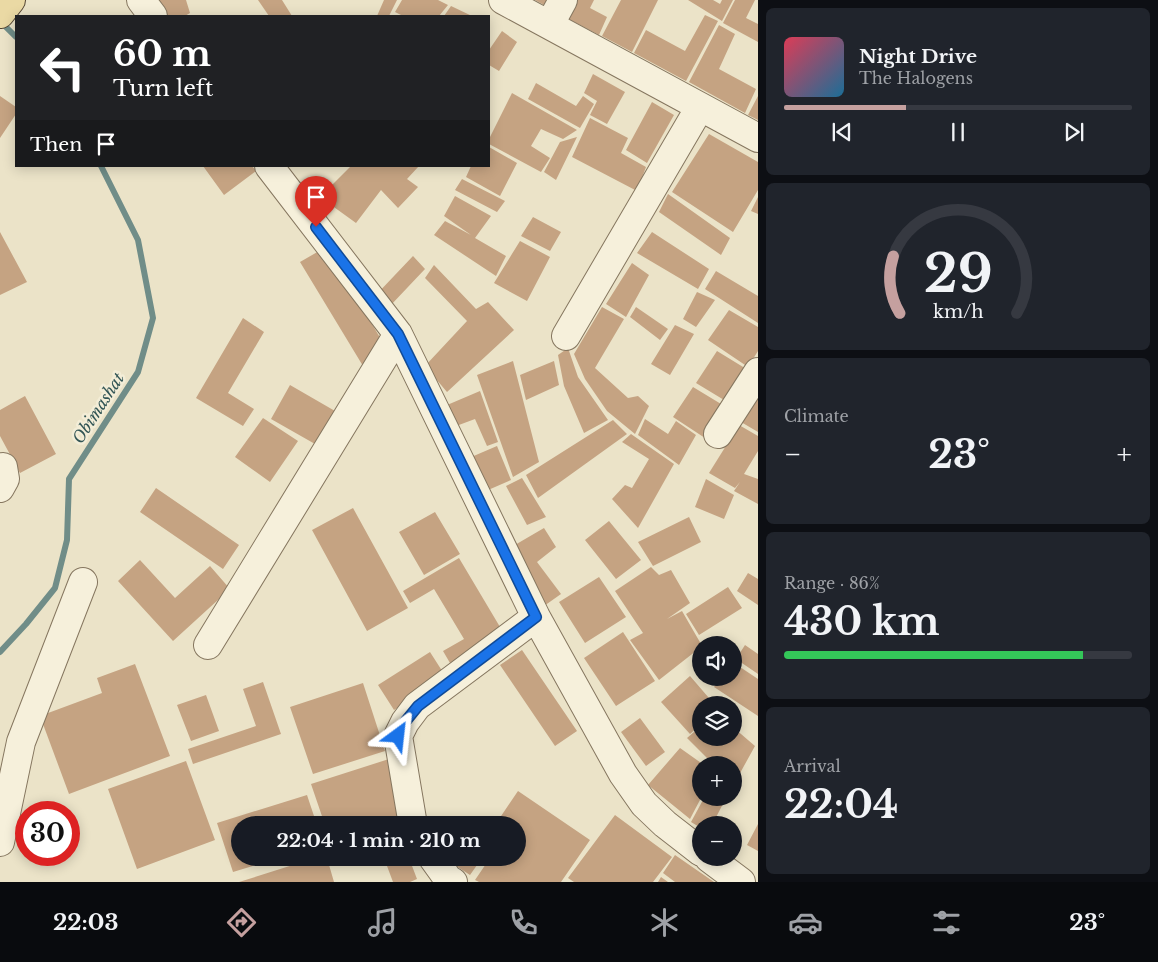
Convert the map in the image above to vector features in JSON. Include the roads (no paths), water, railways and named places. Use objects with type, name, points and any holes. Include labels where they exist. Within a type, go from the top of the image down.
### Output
[{"type":"main road","points":[[0,14],[11,0]]},
{"type":"street","points":[[141,0],[152,15]]},
{"type":"street","points":[[503,0],[758,138]]},
{"type":"street","points":[[550,24],[562,0]]},
{"type":"street","points":[[566,336],[700,107]]},
{"type":"street","points":[[270,167],[398,334],[536,617],[623,774],[644,804],[665,824],[692,845]]},
{"type":"street","points":[[208,645],[398,334]]},
{"type":"street","points":[[718,434],[758,372]]},
{"type":"street","points":[[0,842],[21,742],[82,582]]},
{"type":"street","points":[[411,816],[398,736],[405,722],[418,706],[536,617]]},
{"type":"street","points":[[438,866],[448,879],[453,882]]},
{"type":"street","points":[[720,866],[741,882]]},
{"type":"waterway","name":"Obimashat","points":[[1,22],[15,36]]},
{"type":"waterway","name":"Obimashat","points":[[0,652],[55,588],[67,540],[69,479],[138,372],[153,318],[138,240],[102,167]]}]
